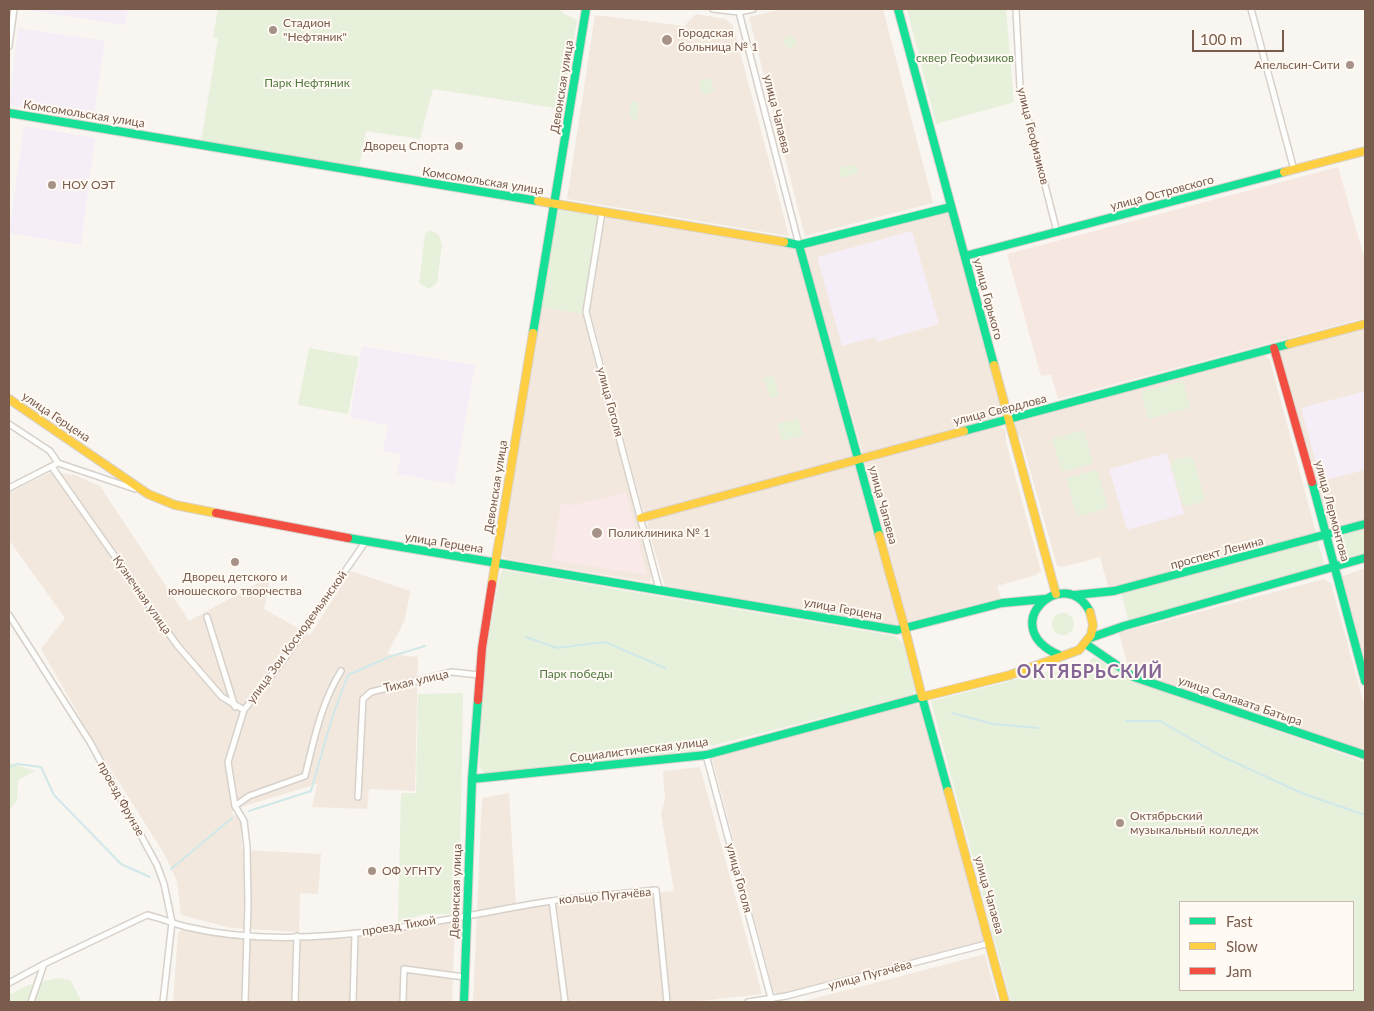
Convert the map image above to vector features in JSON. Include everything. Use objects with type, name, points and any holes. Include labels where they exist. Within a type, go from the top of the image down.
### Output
[{"type":"street","points":[[9,46],[14,9]]},
{"type":"street","name":"Девонская улица","points":[[464,1002],[464,977],[470,916],[472,780],[479,675],[495,563],[586,9]]},
{"type":"street","points":[[713,9],[739,12],[752,9]]},
{"type":"street","name":"улица Горького","points":[[898,9],[1056,594]]},
{"type":"street","name":"улица Геофизиков","points":[[1016,9],[1020,87],[1057,232]]},
{"type":"street","points":[[1251,9],[1294,170]]},
{"type":"street","name":"улица Чапаева","points":[[739,12],[799,245],[1006,1002]]},
{"type":"street","name":"Комсомольская улица","points":[[9,113],[799,245],[951,206]]},
{"type":"street","name":"улица Островского","points":[[965,256],[1365,151]]},
{"type":"street","name":"улица Гоголя","points":[[602,212],[586,312],[659,589]]},
{"type":"street","name":"улица Свердлова","points":[[641,518],[1365,324]]},
{"type":"street","name":"улица Лермонтова","points":[[1274,348],[1294,414],[1365,681]]},
{"type":"street","name":"улица Герцена","points":[[9,399],[148,494],[175,504],[203,511],[366,541],[897,630],[905,629]]},
{"type":"street","points":[[9,424],[50,451],[58,463],[148,494]]},
{"type":"street","points":[[9,488],[58,463]]},
{"type":"street","name":"Кузнечная улица","points":[[52,467],[177,646],[222,697],[235,707],[244,710]]},
{"type":"street","name":"проспект Ленина","points":[[1072,595],[1114,591],[1365,524]]},
{"type":"street","name":"улица Зои Космодемьянской","points":[[245,1002],[248,903],[247,846],[244,821],[235,806],[228,762],[244,710],[282,662],[366,541]]},
{"type":"street","points":[[922,698],[1023,671],[1059,655],[1072,653],[1088,641],[1124,626],[1365,558]]},
{"type":"street","points":[[905,629],[1002,603],[1045,599],[1056,594],[1072,595],[1080,599],[1091,613],[1092,630],[1088,641]]},
{"type":"street","points":[[1045,599],[1034,612],[1032,628],[1038,643],[1051,653],[1059,655]]},
{"type":"street","name":"проезд Фрунзе","points":[[9,615],[90,742],[157,865],[172,922],[163,1002]]},
{"type":"street","points":[[207,617],[235,707]]},
{"type":"street","name":"улица Салавата Батыра","points":[[1088,641],[1134,677],[1365,755]]},
{"type":"street","points":[[235,806],[249,796],[305,776],[319,720],[332,686],[341,671]]},
{"type":"street","name":"Тихая улица","points":[[358,798],[363,699],[371,692],[452,672],[479,675]]},
{"type":"street","name":"Социалистическая улица","points":[[472,780],[706,755],[922,698]]},
{"type":"street","name":"улица Гоголя","points":[[706,755],[772,1000]]},
{"type":"street","name":"кольцо Пугачёва","points":[[470,916],[552,901],[656,890],[667,1002]]},
{"type":"street","points":[[552,901],[565,1002]]},
{"type":"street","name":"проезд Тихой","points":[[9,983],[44,964],[147,915],[187,927],[246,936],[356,933],[470,916]]},
{"type":"street","points":[[353,1002],[356,933]]},
{"type":"street","points":[[296,1002],[297,936]]},
{"type":"street","name":"улица Пугачёва","points":[[748,1002],[772,1000],[990,943]]},
{"type":"street","points":[[31,1002],[44,964]]},
{"type":"street","points":[[403,1002],[404,969],[464,977]]},
{"type":"shaded area","points":[[21,9],[128,9],[125,25]]},
{"type":"shaded area","points":[[783,9],[883,9],[933,203],[805,236],[749,17]]},
{"type":"shaded area","points":[[696,14],[725,19],[733,25],[789,236],[567,199],[595,15],[684,26]]},
{"type":"shaded area","points":[[18,28],[105,41],[93,120],[9,105]]},
{"type":"shaded area","name":"НОУ ОЭТ","points":[[24,126],[95,138],[81,245],[9,233]]},
{"type":"shaded area","points":[[1338,167],[1365,260],[1365,318],[1058,399],[1051,374],[1041,376],[1007,254]]},
{"type":"shaded area","points":[[948,211],[1003,416],[863,454],[804,248]]},
{"type":"shaded area","points":[[605,217],[797,249],[854,454],[852,457],[647,513],[643,511],[590,310]]},
{"type":"shaded area","points":[[912,231],[939,324],[877,342],[875,337],[842,346],[817,257]]},
{"type":"shaded area","points":[[540,307],[583,314],[652,575],[650,582],[507,559],[502,556]]},
{"type":"shaded area","points":[[1365,328],[1365,520],[1330,529],[1279,353],[1283,349]]},
{"type":"shaded area","points":[[362,346],[475,365],[454,484],[397,474],[401,454],[383,451],[388,425],[350,418]]},
{"type":"shaded area","points":[[1264,355],[1270,360],[1316,533],[1109,590],[1100,557],[1063,567],[1057,566],[1021,438],[1017,434],[1015,426],[1017,422]]},
{"type":"shaded area","points":[[1365,391],[1365,470],[1321,481],[1301,408]]},
{"type":"shaded area","points":[[999,426],[1006,430],[1006,442],[1041,571],[1036,575],[997,586],[1001,598],[908,622],[865,463]]},
{"type":"shaded area","points":[[1167,453],[1184,514],[1127,530],[1109,469]]},
{"type":"shaded area","points":[[853,465],[857,468],[900,622],[898,626],[667,586],[664,583],[647,525],[649,519]]},
{"type":"shaded area","points":[[51,472],[75,475],[100,486],[189,621],[271,576],[264,609],[310,635],[351,571],[410,591],[405,620],[387,654],[418,657],[415,791],[369,789],[367,809],[312,807],[317,784],[244,806],[231,812],[241,821],[242,850],[321,854],[318,894],[300,893],[299,932],[231,928],[181,915],[177,881],[165,855],[98,749],[41,649],[65,618],[9,540],[9,493]]},
{"type":"shaded area","name":"Поликлиника № 1","points":[[626,492],[647,575],[552,560],[561,504],[572,505]]},
{"type":"shaded area","points":[[1365,568],[1365,674],[1340,577]]},
{"type":"shaded area","points":[[1324,579],[1331,583],[1365,708],[1365,744],[1361,751],[1135,672],[1128,666],[1119,633]]},
{"type":"shaded area","points":[[914,704],[919,705],[922,709],[985,941],[777,995],[773,990],[712,758]]},
{"type":"shaded area","points":[[700,767],[762,994],[693,1002],[473,1002],[482,798],[509,793],[516,907],[674,891],[661,814],[665,800],[663,771]]},
{"type":"shaded area","points":[[455,921],[452,1002],[173,1002],[178,933],[182,930],[250,939],[347,939],[423,922]]},
{"type":"shaded area","points":[[985,954],[998,1002],[800,1002],[871,984]]},
{"type":"green space","name":"Парк Нефтяник","points":[[218,9],[559,9],[564,14],[577,20],[562,109],[433,89],[420,139],[366,131],[359,168],[201,142],[218,38],[213,37]]},
{"type":"green space","name":"cквер Геофизиков","points":[[907,9],[1006,9],[1014,102],[936,124]]},
{"type":"green space","points":[[790,36],[796,42],[790,48],[784,42]]},
{"type":"green space","points":[[710,78],[714,91],[706,95],[700,91],[700,81]]},
{"type":"green space","points":[[631,101],[639,103],[637,120],[631,119],[631,114],[629,114]]},
{"type":"green space","points":[[856,164],[859,173],[841,178],[839,168]]},
{"type":"green space","points":[[556,209],[598,216],[583,314],[540,307]]},
{"type":"green space","points":[[431,230],[439,235],[442,245],[437,283],[429,289],[419,283],[425,234]]},
{"type":"green space","points":[[309,348],[359,357],[348,414],[298,405]]},
{"type":"green space","points":[[774,376],[779,396],[770,398],[764,378]]},
{"type":"green space","points":[[1183,381],[1190,408],[1148,419],[1141,392]]},
{"type":"green space","points":[[798,418],[803,435],[782,441],[777,424]]},
{"type":"green space","points":[[1084,430],[1093,463],[1062,472],[1052,439]]},
{"type":"green space","points":[[1188,456],[1193,459],[1205,498],[1202,502],[1186,506],[1182,503],[1171,464],[1174,460]]},
{"type":"green space","points":[[1097,470],[1108,508],[1077,517],[1066,478]]},
{"type":"green space","points":[[1365,528],[1365,559],[1342,566],[1334,536]]},
{"type":"green space","points":[[1318,541],[1326,571],[1129,623],[1121,593]]},
{"type":"green space","name":"Парк победы","points":[[503,570],[895,636],[903,643],[915,691],[911,695],[691,751],[486,774],[479,767],[485,658],[500,574]]},
{"type":"green space","points":[[1063,613],[1071,616],[1074,624],[1071,632],[1063,635],[1055,632],[1052,624],[1055,616]]},
{"type":"green space","points":[[1094,657],[1127,678],[1365,762],[1365,1002],[1011,1002],[931,701],[1049,671],[1072,670],[1087,664]]},
{"type":"green space","points":[[463,693],[459,914],[426,914],[398,922],[401,793],[416,793],[418,694]]},
{"type":"green space","points":[[9,763],[35,771],[18,780],[17,801],[9,810]]},
{"type":"green space","points":[[57,978],[70,980],[82,1002],[9,1002],[9,995],[29,985]]},
{"type":"waterway","points":[[526,637],[557,648],[605,642],[665,668]]},
{"type":"waterway","points":[[249,811],[311,791],[332,718],[348,675],[389,657],[425,646]]},
{"type":"waterway","points":[[952,713],[993,724],[1038,728]]},
{"type":"waterway","points":[[1126,721],[1160,721],[1221,756],[1304,794],[1365,815]]},
{"type":"waterway","points":[[9,767],[17,764],[41,767],[54,795],[121,864],[150,877]]},
{"type":"waterway","points":[[171,869],[232,818]]},
{"type":"traffic: fast","points":[[533,333],[586,9]]},
{"type":"traffic: fast","points":[[898,9],[994,365]]},
{"type":"traffic: fast","points":[[9,113],[538,201]]},
{"type":"traffic: fast","points":[[965,256],[1284,172]]},
{"type":"traffic: fast","points":[[784,242],[799,245],[951,207]]},
{"type":"traffic: fast","points":[[799,245],[879,535]]},
{"type":"traffic: fast","points":[[964,431],[1289,344]]},
{"type":"traffic: fast","points":[[1312,482],[1365,681]]},
{"type":"traffic: fast","points":[[1075,595],[1114,591],[1365,524]]},
{"type":"traffic: fast","points":[[348,538],[897,630],[1002,603],[1045,599]]},
{"type":"traffic: fast","points":[[1090,638],[1124,626],[1365,558]]},
{"type":"traffic: fast","points":[[1059,655],[1041,643],[1033,629],[1034,615],[1041,604],[1052,596],[1065,594],[1079,598],[1090,612]]},
{"type":"traffic: fast","points":[[1086,644],[1134,677],[1365,755]]},
{"type":"traffic: fast","points":[[472,779],[706,755],[922,697],[948,791]]},
{"type":"traffic: fast","points":[[464,1002],[472,779],[478,700]]},
{"type":"traffic: slow","points":[[1284,172],[1365,151]]},
{"type":"traffic: slow","points":[[538,201],[784,242]]},
{"type":"traffic: slow","points":[[1289,344],[1365,324]]},
{"type":"traffic: slow","points":[[492,584],[533,333]]},
{"type":"traffic: slow","points":[[994,365],[1056,594]]},
{"type":"traffic: slow","points":[[9,399],[148,494],[175,505],[216,513]]},
{"type":"traffic: slow","points":[[641,518],[964,431]]},
{"type":"traffic: slow","points":[[879,535],[905,629]]},
{"type":"traffic: slow","points":[[905,629],[922,697],[1010,675],[1079,650],[1091,635],[1093,625],[1090,612]]},
{"type":"traffic: slow","points":[[948,791],[1005,1002]]},
{"type":"traffic: jam","points":[[1274,348],[1312,482]]},
{"type":"traffic: jam","points":[[216,513],[348,538]]},
{"type":"traffic: jam","points":[[478,700],[482,648],[492,584]]},
{"type":"place","name":"Стадион \"Нефтяник\"","points":[[273,30]]},
{"type":"place","name":"Городская больница № 1","points":[[667,40]]},
{"type":"place","name":"Апельсин-Сити","points":[[1350,65]]},
{"type":"place","name":"Дворец Спорта","points":[[459,146]]},
{"type":"place","name":"НОУ ОЭТ","points":[[52,185]]},
{"type":"place","name":"Поликлиника № 1","points":[[597,533]]},
{"type":"place","name":"Дворец детского и юношеского творчества","points":[[235,562]]},
{"type":"place","name":"Октябрьский музыкальный колледж","points":[[1120,823]]},
{"type":"place","name":"ОФ УГНТУ","points":[[372,871]]},
{"type":"district","name":"ОКТЯБРЬСКИЙ","points":[[1090,672]]}]
